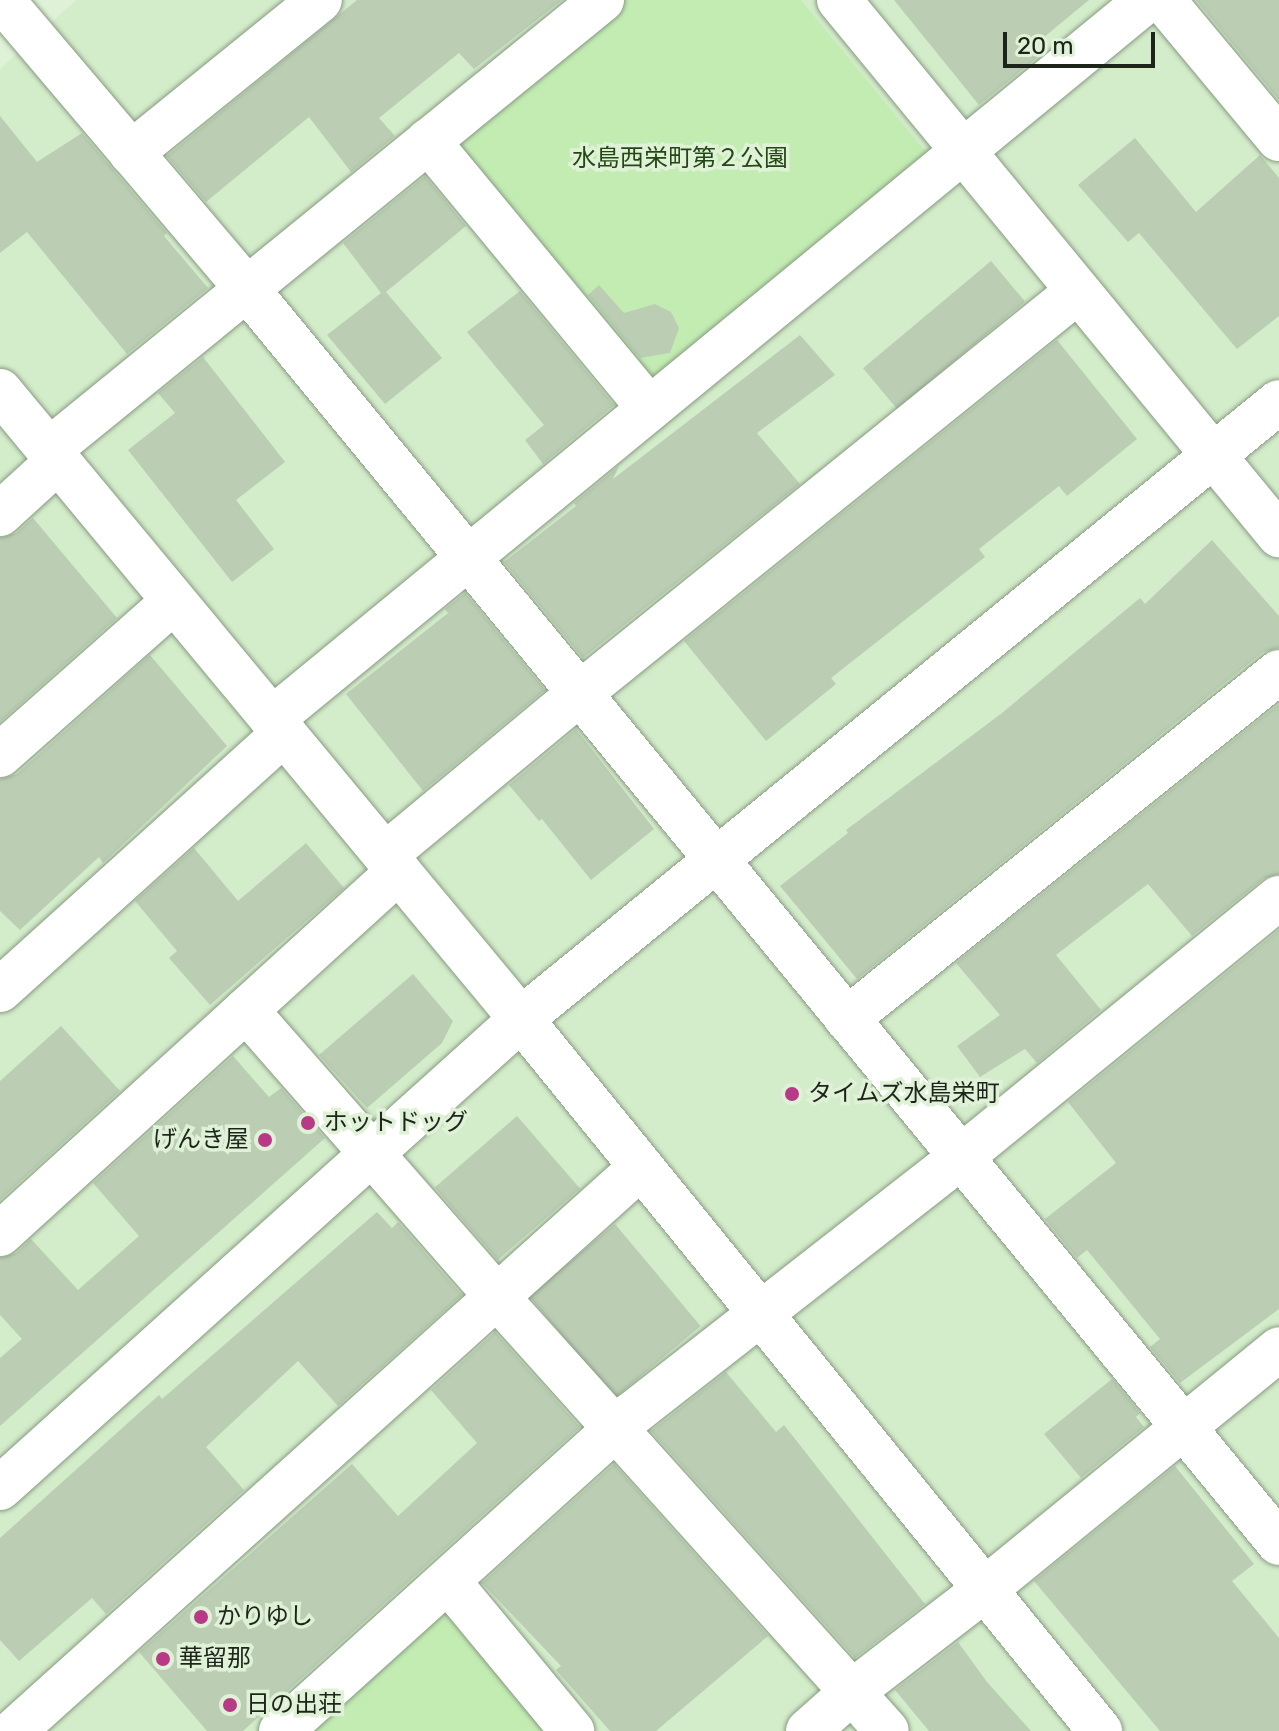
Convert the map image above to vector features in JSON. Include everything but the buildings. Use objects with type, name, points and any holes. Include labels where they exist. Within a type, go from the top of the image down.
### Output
[{"type":"street","points":[[2,0],[247,289],[1279,1543]]},
{"type":"street","points":[[131,153],[320,0]]},
{"type":"street","points":[[0,514],[54,455],[247,289],[602,0]]},
{"type":"street","points":[[839,0],[1279,535]]},
{"type":"street","points":[[0,990],[278,726],[468,558],[1147,0]]},
{"type":"street","points":[[1163,0],[1279,139]]},
{"type":"street","points":[[428,141],[649,408]]},
{"type":"street","points":[[0,1234],[246,1010],[392,863],[579,694],[1078,291]]},
{"type":"street","points":[[0,391],[521,1019],[1100,1731]]},
{"type":"street","points":[[0,1488],[521,1019],[1279,402]]},
{"type":"street","points":[[0,755],[174,601]]},
{"type":"street","points":[[847,1019],[1279,672]]},
{"type":"street","points":[[281,1731],[616,1428],[961,1157],[1279,898]]},
{"type":"street","points":[[246,1010],[497,1297],[887,1731]]},
{"type":"street","points":[[14,1723],[641,1167]]},
{"type":"street","points":[[808,1731],[853,1691],[984,1590],[1279,1349]]},
{"type":"street","points":[[448,1581],[527,1681],[572,1731]]},
{"type":"shaded area","points":[[76,0],[1279,0],[1279,1731],[0,1731],[0,69]]},
{"type":"green space","name":"水島西栄町第２公園","points":[[625,0],[801,0],[930,157],[654,384],[453,141]]},
{"type":"green space","points":[[446,1609],[556,1731],[312,1731]]},
{"type":"place","name":"タイムズ水島栄町","points":[[792,1094]]},
{"type":"place","name":"ホットドッグ","points":[[308,1123]]},
{"type":"place","name":"げんき屋","points":[[265,1140]]},
{"type":"place","name":"かりゆし","points":[[201,1617]]},
{"type":"place","name":"華留那","points":[[163,1659]]},
{"type":"place","name":"日の出荘","points":[[230,1705]]}]
